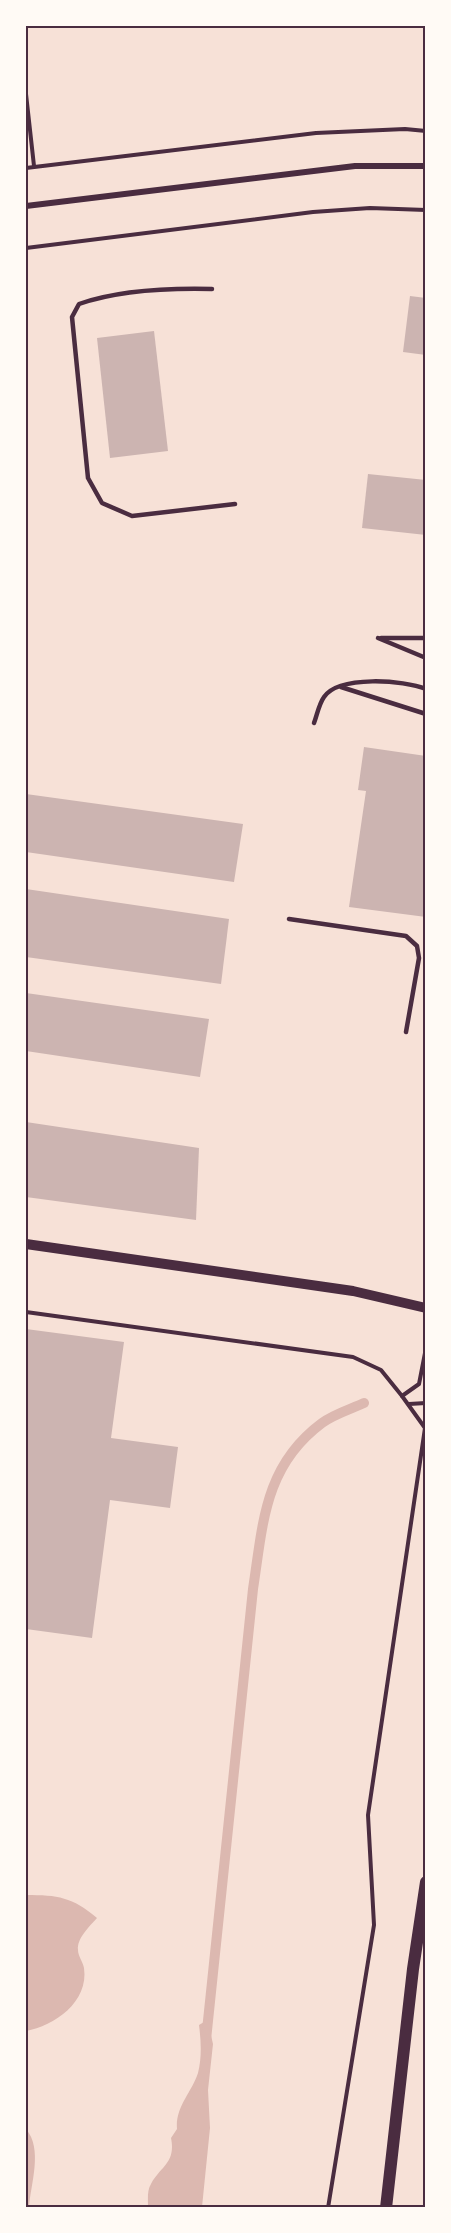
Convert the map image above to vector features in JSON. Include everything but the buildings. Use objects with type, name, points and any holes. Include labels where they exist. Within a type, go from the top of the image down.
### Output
[{"type":"main road","points":[[386,2208],[413,1969],[426,1882]]},
{"type":"street","points":[[26,206],[355,166],[426,166]]},
{"type":"street","points":[[26,1244],[353,1291],[426,1308]]},
{"type":"lane","points":[[212,289],[170,289],[97,298],[79,304],[72,317],[88,478],[102,503],[132,516],[235,504]]},
{"type":"lane","points":[[426,638],[378,638],[426,658]]},
{"type":"lane","points":[[314,723],[324,696],[339,687],[379,680],[413,684],[426,689]]},
{"type":"lane","points":[[339,687],[426,714]]},
{"type":"lane","points":[[289,919],[406,936],[417,946],[419,958],[406,1032]]},
{"type":"lane","points":[[417,946],[426,945]]},
{"type":"path","points":[[26,94],[34,166]]},
{"type":"path","points":[[26,168],[315,133],[405,129],[426,131]]},
{"type":"path","points":[[26,248],[313,212],[370,208],[426,210]]},
{"type":"path","points":[[26,1312],[353,1357],[381,1370],[425,1428],[368,1815],[374,1925],[328,2208]]},
{"type":"path","points":[[402,1396],[419,1384],[426,1348]]},
{"type":"path","points":[[409,1404],[426,1403]]},
{"type":"shaded area","points":[[26,1895],[72,1901],[97,1918],[79,1941],[78,1950],[84,1968],[84,1980],[75,2002],[48,2024],[26,2031]]},
{"type":"shaded area","points":[[204,2022],[210,2031],[213,2044],[208,2090],[210,2128],[202,2207],[148,2207],[150,2186],[170,2159],[171,2138],[177,2129],[181,2107],[198,2073],[201,2049],[199,2025]]},
{"type":"shaded area","points":[[26,2129],[34,2146],[35,2156],[29,2207],[26,2207]]},
{"type":"waterway","points":[[206,2040],[253,1589],[264,1519],[277,1477],[288,1458],[303,1440],[322,1423],[364,1403]]}]
